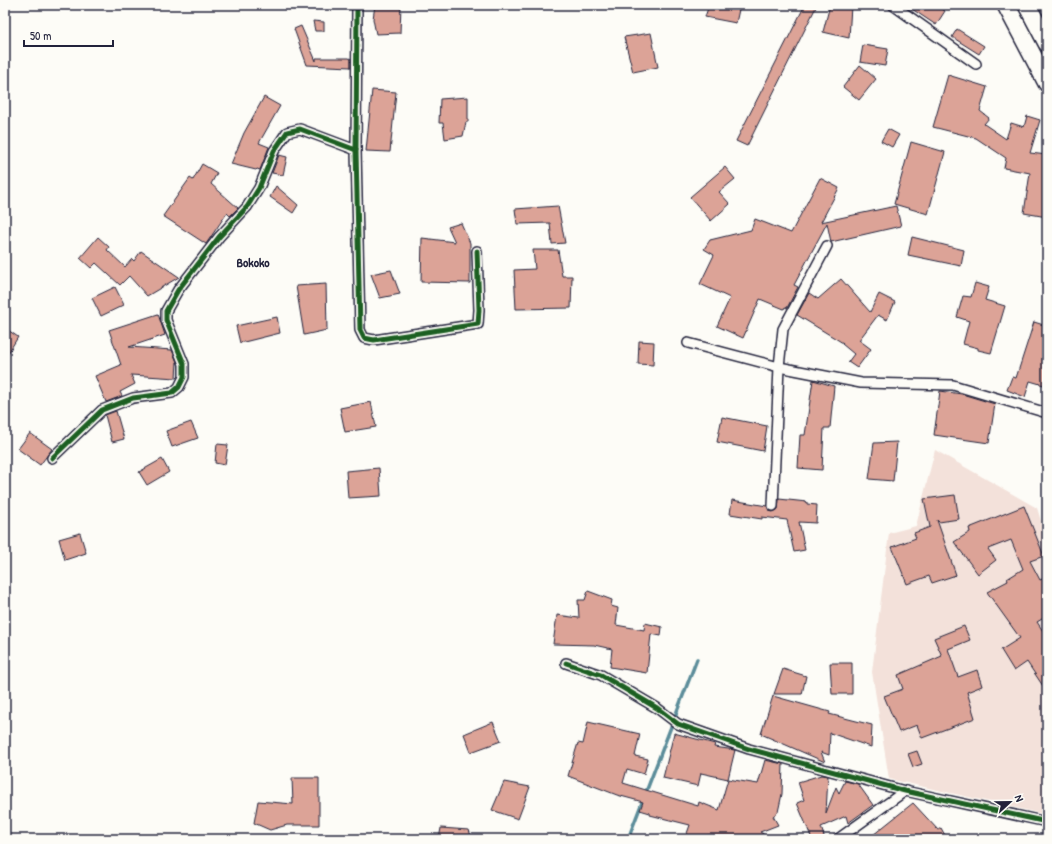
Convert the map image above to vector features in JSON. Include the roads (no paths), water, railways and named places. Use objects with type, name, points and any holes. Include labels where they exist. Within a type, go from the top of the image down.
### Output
[{"type":"highway","points":[[1006,5],[1047,83]]},
{"type":"highway","points":[[1027,5],[1047,43]]},
{"type":"street","points":[[357,5],[356,150],[360,330],[364,338],[374,340],[478,324],[480,310],[477,251]]},
{"type":"street","points":[[892,5],[976,64]]},
{"type":"street","points":[[52,458],[102,410],[133,398],[172,393],[180,387],[184,377],[184,364],[166,320],[166,311],[183,284],[219,237],[247,207],[259,188],[274,151],[287,132],[300,129],[356,150]]},
{"type":"street","points":[[773,506],[779,367],[783,329],[827,246]]},
{"type":"street","points":[[688,343],[779,367],[861,383],[953,385],[1047,413]]},
{"type":"street","points":[[566,663],[601,675],[657,708],[678,724],[748,750],[906,791],[1047,822]]},
{"type":"street","points":[[838,839],[906,791]]},
{"type":"waterway","points":[[628,839],[697,659]]},
{"type":"district","name":"Bokoko","points":[[253,262]]}]
